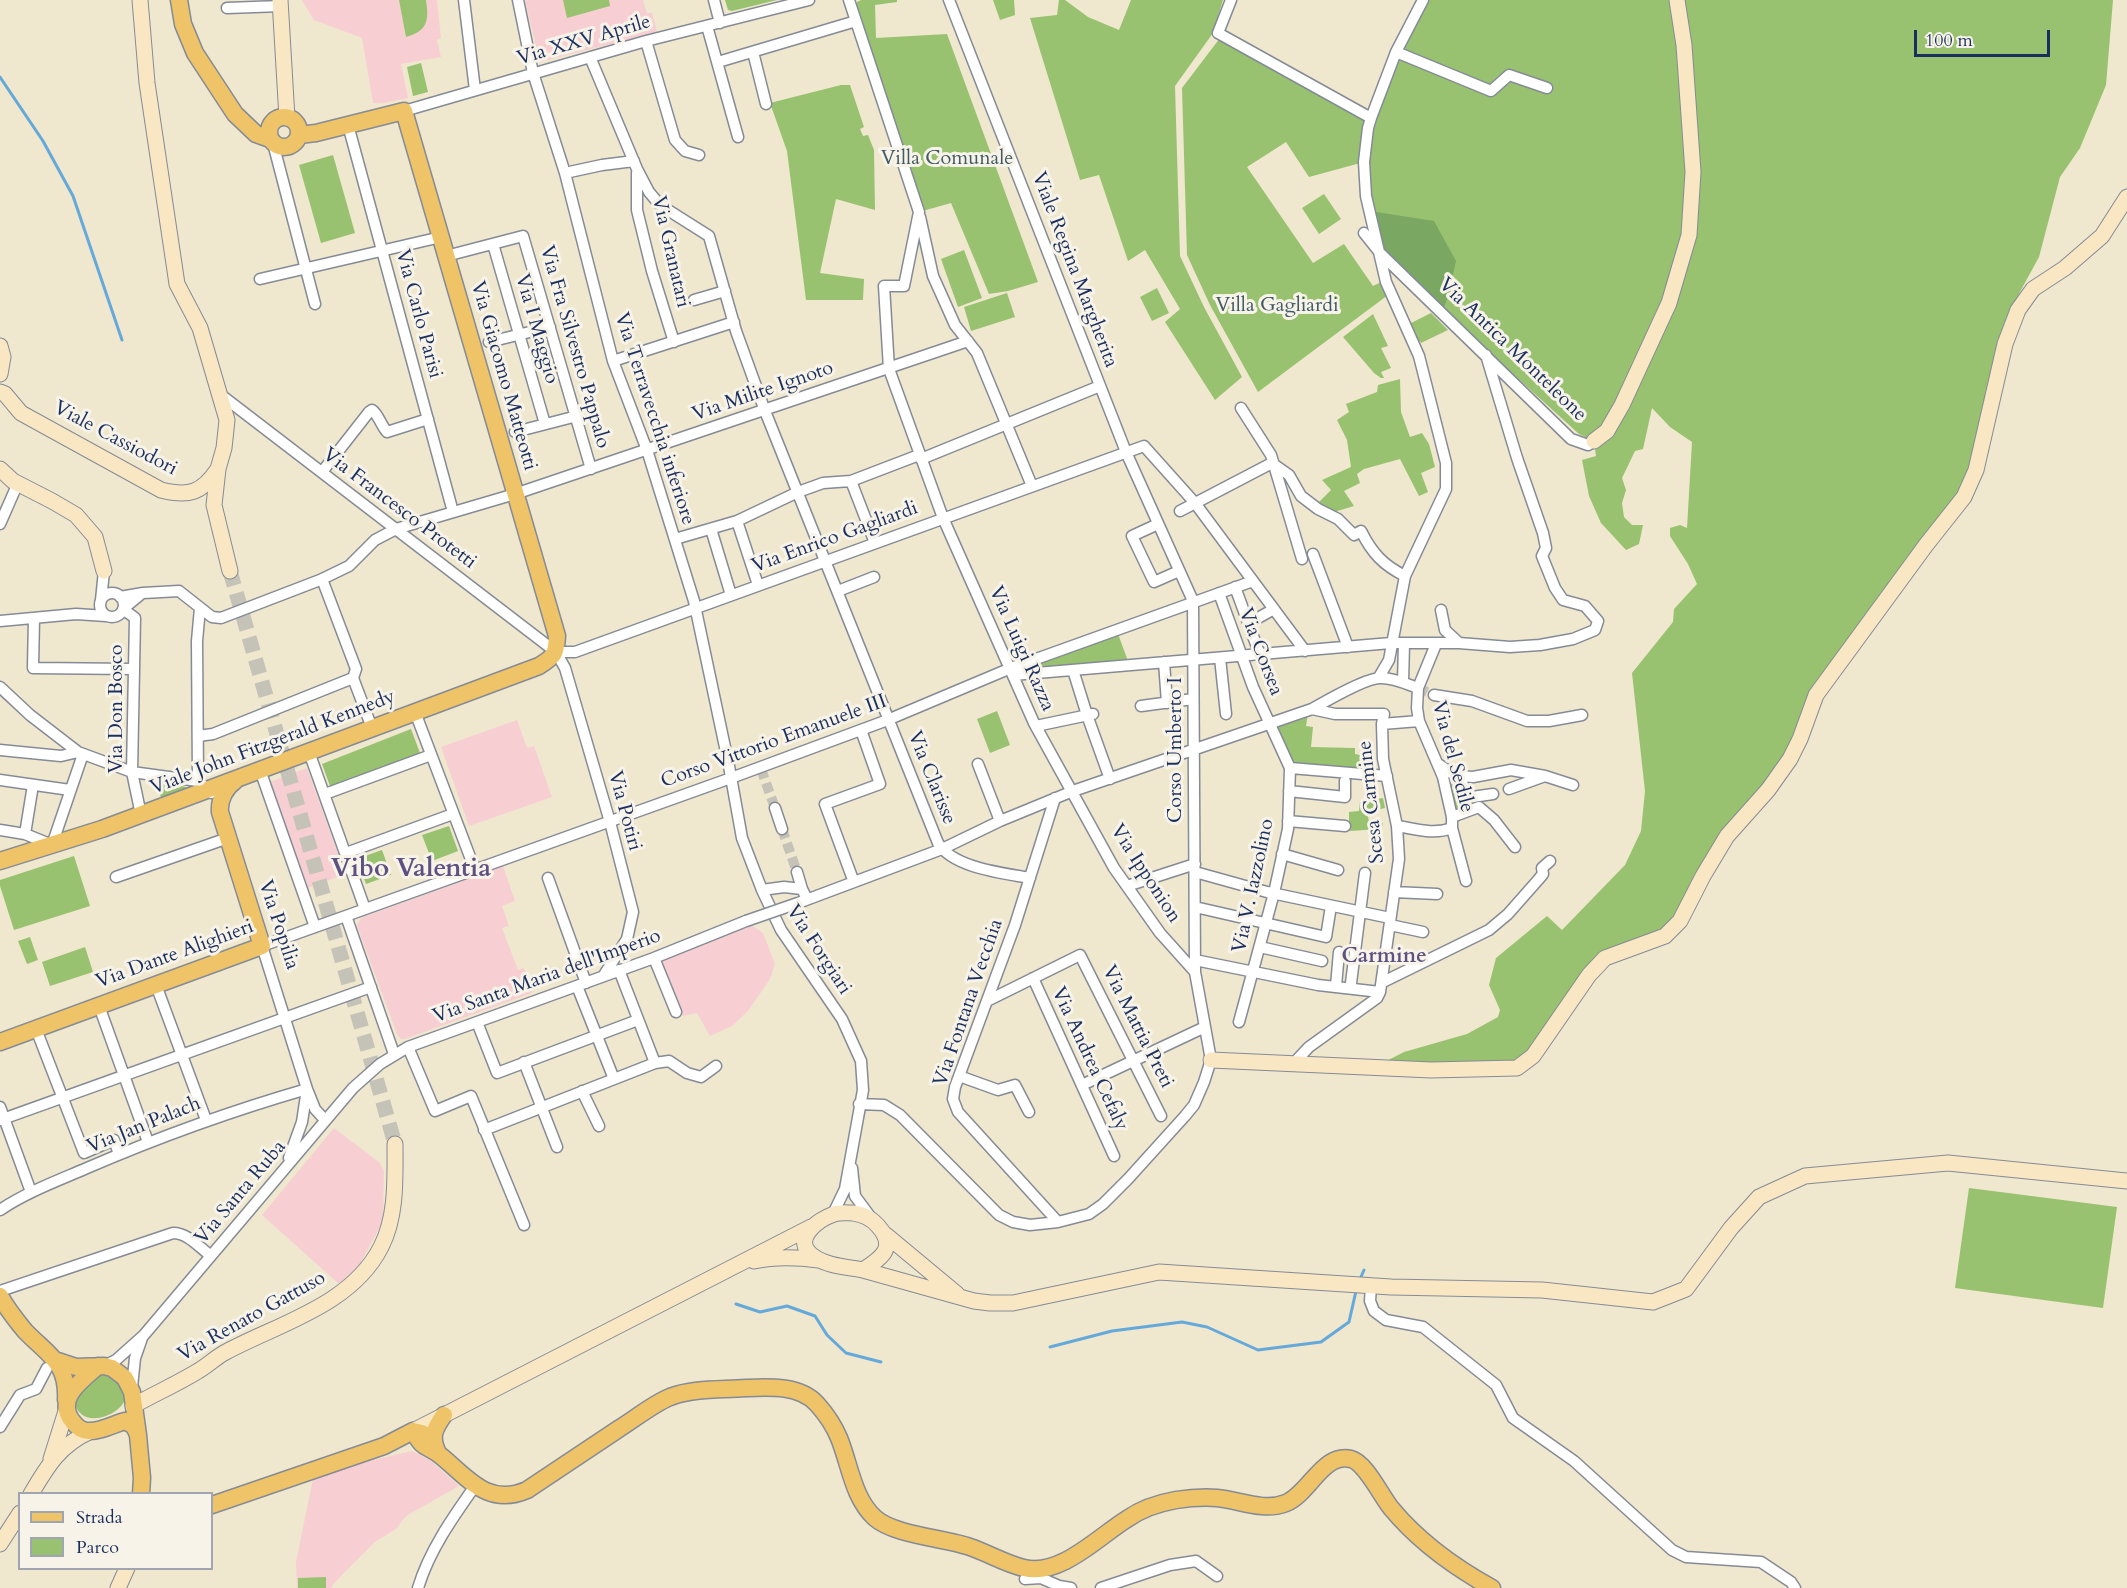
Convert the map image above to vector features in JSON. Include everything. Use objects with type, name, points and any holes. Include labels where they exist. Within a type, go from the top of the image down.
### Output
[{"type":"main road","points":[[179,0],[183,24],[195,53],[235,114],[256,134],[279,147],[293,144],[299,135],[316,133],[404,111]]},
{"type":"main road","name":"Via Giacomo Matteotti","points":[[404,111],[556,636],[556,652]]},
{"type":"main road","points":[[272,141],[269,130],[278,119],[287,118],[295,122],[299,135]]},
{"type":"main road","name":"Viale John Fitzgerald Kennedy","points":[[0,861],[141,815],[190,796],[204,785],[238,779],[539,666],[556,652]]},
{"type":"main road","points":[[218,809],[231,783],[238,779]]},
{"type":"main road","name":"Via Popilia","points":[[218,809],[262,946]]},
{"type":"main road","name":"Via Dante Alighieri","points":[[0,1042],[262,946]]},
{"type":"main road","points":[[0,1296],[66,1382],[66,1407],[76,1425],[83,1430],[91,1431],[124,1421],[134,1426],[138,1435]]},
{"type":"main road","points":[[53,1365],[101,1366],[112,1368],[125,1378],[132,1399],[144,1488]]},
{"type":"main road","points":[[66,1407],[80,1381],[101,1366]]},
{"type":"main road","points":[[213,1505],[387,1444],[413,1431],[421,1433],[432,1449],[475,1486],[498,1495],[519,1494],[669,1397],[712,1389],[765,1387],[786,1389],[806,1395],[815,1401],[839,1438],[860,1499],[874,1518],[884,1524],[968,1546],[1026,1578],[1065,1562],[1137,1513],[1174,1500],[1217,1498],[1275,1506],[1289,1502],[1302,1493],[1328,1464],[1346,1459],[1359,1463],[1391,1508],[1413,1533],[1468,1575],[1492,1588]]},
{"type":"main road","points":[[108,1426],[132,1399]]},
{"type":"main road","points":[[432,1449],[434,1430],[444,1415]]},
{"type":"main road","points":[[387,1444],[432,1449]]},
{"type":"street","points":[[140,0],[147,83],[177,284],[200,328],[227,420],[214,505],[230,571]]},
{"type":"street","points":[[464,0],[475,90]]},
{"type":"street","name":"Via Terravecchia inferiore","points":[[518,0],[534,73],[565,173],[613,362],[646,450],[695,608],[731,778]]},
{"type":"street","points":[[714,0],[720,23]]},
{"type":"street","name":"Via XXV Aprile","points":[[404,111],[646,41],[809,0]]},
{"type":"street","points":[[849,0],[919,212],[933,276],[955,325],[977,353],[1032,486]]},
{"type":"street","name":"Viale Regina Margherita","points":[[949,0],[1126,452]]},
{"type":"street","points":[[1231,0],[1218,33],[1371,118]]},
{"type":"street","points":[[1418,688],[1379,677],[1389,660],[1390,643],[1405,576],[1446,489],[1446,463],[1419,356],[1386,282],[1366,196],[1364,162],[1371,118],[1396,52],[1423,0]]},
{"type":"street","name":"Via Antica Monteleone","points":[[1364,233],[1380,253],[1571,439],[1588,445],[1594,441],[1607,431],[1622,405],[1670,303],[1689,235],[1693,172],[1684,45],[1677,0]]},
{"type":"street","points":[[226,8],[280,3],[287,118]]},
{"type":"street","points":[[718,62],[856,21]]},
{"type":"street","points":[[707,26],[738,137]]},
{"type":"street","points":[[646,41],[675,140],[685,151],[699,155]]},
{"type":"street","points":[[753,52],[766,104]]},
{"type":"street","points":[[1396,52],[1491,91],[1509,75],[1547,88]]},
{"type":"street","name":"Via Clarisse","points":[[590,57],[635,165],[649,192],[660,205],[709,236],[734,322],[765,411],[942,849]]},
{"type":"street","name":"Via Carlo Parisi","points":[[348,125],[453,512]]},
{"type":"street","points":[[272,141],[315,304]]},
{"type":"street","points":[[565,173],[602,165],[635,165]]},
{"type":"street","name":"Via Granatari","points":[[635,165],[637,210],[652,271],[674,342]]},
{"type":"street","points":[[859,1104],[884,1105],[900,1115],[999,1215],[1014,1222],[1030,1225],[1058,1222],[1089,1214],[1103,1204],[1194,1105],[1210,1060],[1431,1070],[1517,1068],[1533,1056],[1589,975],[1605,958],[1665,936],[1680,921],[1727,836],[1768,790],[1790,759],[1816,695],[1964,497],[1976,470],[2005,344],[2022,303],[2032,289],[2065,268],[2102,236],[2127,197]]},
{"type":"street","name":"Via Luigi Razza","points":[[919,212],[904,286],[884,286],[889,369],[943,518],[1036,726],[1073,791]]},
{"type":"street","name":"Via Fra Silvestro Pappalo","points":[[493,244],[523,236],[591,469]]},
{"type":"street","points":[[260,279],[441,237]]},
{"type":"street","points":[[446,256],[493,244]]},
{"type":"street","name":"Via I Maggio","points":[[493,244],[545,424]]},
{"type":"street","points":[[694,300],[725,291]]},
{"type":"street","points":[[613,362],[734,322]]},
{"type":"street","points":[[489,342],[550,327]]},
{"type":"street","name":"Via Milite Ignoto","points":[[119,596],[179,591],[212,616],[221,618],[322,579],[349,566],[375,540],[396,529],[515,494],[968,341]]},
{"type":"street","points":[[0,346],[3,357],[2,394]]},
{"type":"street","points":[[1012,671],[1073,670],[1390,643],[1510,647],[1540,645],[1573,639],[1595,630],[1598,621],[1585,606],[1563,600],[1555,588],[1542,556],[1546,548],[1543,533],[1486,356]]},
{"type":"street","points":[[675,539],[737,521],[798,492],[823,483],[851,481],[920,457],[1100,386]]},
{"type":"street","name":"Viale Cassiodori","points":[[2,394],[21,413],[161,490],[179,495],[195,491],[211,480],[218,469]]},
{"type":"street","name":"Via Francesco Protetti","points":[[221,395],[556,652]]},
{"type":"street","points":[[1241,408],[1271,455],[1302,559]]},
{"type":"street","points":[[321,472],[372,410],[387,432],[428,419]]},
{"type":"street","points":[[515,432],[577,416]]},
{"type":"street","name":"Via Enrico Gagliardi","points":[[556,652],[575,652],[1144,446],[1195,503]]},
{"type":"street","name":"Corso Umberto I","points":[[1126,452],[1193,601],[1195,972],[1210,1060]]},
{"type":"street","points":[[1272,463],[1289,476],[1301,496],[1358,533],[1371,552],[1393,570],[1405,576]]},
{"type":"street","points":[[1180,511],[1272,463]]},
{"type":"street","points":[[0,469],[18,483],[76,515],[95,537],[104,571],[123,603],[123,609]]},
{"type":"street","points":[[851,481],[875,543]]},
{"type":"street","points":[[0,524],[18,483]]},
{"type":"street","points":[[195,491],[214,505]]},
{"type":"street","points":[[1195,503],[1305,651]]},
{"type":"street","points":[[737,521],[758,585]]},
{"type":"street","points":[[1158,524],[1132,536],[1154,582],[1179,571]]},
{"type":"street","points":[[711,529],[731,595]]},
{"type":"street","points":[[1313,554],[1348,647]]},
{"type":"street","points":[[104,571],[101,601],[102,612],[106,616]]},
{"type":"street","points":[[838,591],[874,577]]},
{"type":"street","points":[[322,579],[356,669],[353,678],[372,728]]},
{"type":"street","name":"Corso Vittorio Emanuele III","points":[[365,909],[473,865],[610,822],[761,768],[1193,601],[1253,581]]},
{"type":"street","points":[[1235,587],[1260,654]]},
{"type":"street","points":[[0,621],[76,614],[116,616],[142,593]]},
{"type":"street","name":"Via Corsea","points":[[1219,593],[1269,724]]},
{"type":"street","points":[[76,614],[101,601],[109,594],[119,596]]},
{"type":"street","points":[[200,608],[197,641],[198,736],[204,785],[218,809]]},
{"type":"street","name":"Via Don Bosco","points":[[123,609],[135,618],[132,772],[141,815]]},
{"type":"street","points":[[1249,623],[1274,609]]},
{"type":"street","points":[[1441,610],[1445,630],[1459,644]]},
{"type":"street","points":[[34,618],[33,668],[134,669]]},
{"type":"street","points":[[1402,682],[1404,644]]},
{"type":"street","name":"Via del Sedile","points":[[1436,644],[1418,688],[1419,721],[1443,777],[1466,881]]},
{"type":"street","name":"Via Potiri","points":[[556,652],[565,668],[610,822],[633,912],[627,939],[604,976]]},
{"type":"street","points":[[1220,658],[1226,714]]},
{"type":"street","points":[[1164,662],[1167,703]]},
{"type":"street","points":[[1073,670],[1110,779]]},
{"type":"street","name":"Via Santa Maria dell'Imperio","points":[[366,1075],[394,1054],[408,1047],[654,958],[802,897],[942,849],[1000,821],[1073,791],[1312,709],[1344,691],[1379,677]]},
{"type":"street","points":[[198,736],[213,734],[353,678]]},
{"type":"street","points":[[0,687],[30,715],[81,753],[132,772],[204,785]]},
{"type":"street","points":[[1434,695],[1472,701],[1527,721],[1549,721],[1582,715]]},
{"type":"street","points":[[1141,706],[1194,699]]},
{"type":"street","points":[[1312,709],[1335,714],[1419,721]]},
{"type":"street","points":[[415,712],[473,865]]},
{"type":"street","points":[[1036,726],[1090,715]]},
{"type":"street","name":"Scesa Carmine","points":[[1382,987],[1400,859],[1397,826],[1383,759],[1383,719]]},
{"type":"street","name":"Via V. Iazzolino","points":[[1239,1022],[1267,923],[1288,821],[1290,768],[1269,724]]},
{"type":"street","points":[[852,877],[825,804],[880,784],[861,730]]},
{"type":"street","points":[[0,750],[61,756],[81,753]]},
{"type":"street","points":[[309,752],[365,909]]},
{"type":"street","points":[[0,830],[25,834],[52,845],[81,753]]},
{"type":"street","points":[[324,794],[431,755]]},
{"type":"street","points":[[978,764],[1000,821]]},
{"type":"street","points":[[1437,764],[1456,776],[1472,797],[1485,797],[1493,794]]},
{"type":"street","points":[[1290,768],[1387,776]]},
{"type":"street","points":[[260,770],[315,927]]},
{"type":"street","points":[[1456,776],[1473,777],[1511,770],[1545,776],[1573,785]]},
{"type":"street","points":[[1509,789],[1545,776]]},
{"type":"street","name":"Via Forgiari","points":[[731,778],[742,838],[762,890],[781,930],[842,1019],[861,1061],[863,1090],[850,1152]]},
{"type":"street","points":[[0,780],[69,790]]},
{"type":"street","points":[[1289,791],[1345,797],[1345,781]]},
{"type":"street","points":[[25,834],[33,785]]},
{"type":"street","name":"Via Ipponion","points":[[1073,791],[1114,868],[1160,933],[1195,972]]},
{"type":"street","points":[[190,796],[204,797],[218,809]]},
{"type":"street","name":"Via Fontana Vecchia","points":[[1056,798],[953,1099],[958,1112],[1058,1222]]},
{"type":"street","points":[[1397,826],[1442,832],[1452,823],[1479,807],[1494,820],[1515,847]]},
{"type":"street","points":[[775,808],[782,829]]},
{"type":"street","points":[[346,853],[453,814]]},
{"type":"street","points":[[1288,821],[1345,826]]},
{"type":"street","points":[[116,877],[228,838]]},
{"type":"street","points":[[942,849],[957,860],[1030,878]]},
{"type":"street","points":[[1282,854],[1338,870]]},
{"type":"street","points":[[1195,960],[1318,984],[1382,987],[1489,930],[1508,914],[1543,874],[1542,868],[1550,861]]},
{"type":"street","points":[[1127,886],[1195,868],[1274,893],[1360,912],[1423,932]]},
{"type":"street","points":[[796,872],[802,897]]},
{"type":"street","points":[[1352,983],[1365,873]]},
{"type":"street","points":[[548,878],[597,1035],[614,1079]]},
{"type":"street","points":[[762,890],[784,887],[802,897]]},
{"type":"street","points":[[1394,892],[1437,894]]},
{"type":"street","points":[[1195,907],[1326,937],[1331,906]]},
{"type":"street","name":"Via Dante Alighieri","points":[[262,946],[365,909]]},
{"type":"street","points":[[346,916],[394,1054]]},
{"type":"street","name":"Via Popilia","points":[[262,946],[307,1089]]},
{"type":"street","points":[[1260,947],[1322,962]]},
{"type":"street","points":[[1336,986],[1339,952]]},
{"type":"street","name":"Via Mattia Preti","points":[[1033,978],[1080,955],[1161,1116]]},
{"type":"street","points":[[654,958],[676,1012]]},
{"type":"street","points":[[620,970],[655,1063]]},
{"type":"street","points":[[987,1001],[1033,978]]},
{"type":"street","name":"Via Andrea Cefaly","points":[[1033,978],[1113,1155]]},
{"type":"street","points":[[156,985],[206,1120]]},
{"type":"street","points":[[2,1120],[371,987]]},
{"type":"street","points":[[1294,1063],[1309,1047],[1377,998],[1382,987]]},
{"type":"street","points":[[99,1006],[148,1142]]},
{"type":"street","points":[[477,1022],[497,1073],[638,1020]]},
{"type":"street","points":[[1082,1085],[1205,1027]]},
{"type":"street","points":[[36,1029],[84,1153],[114,1140],[119,1154]]},
{"type":"street","points":[[408,1047],[435,1111],[471,1096],[524,1225]]},
{"type":"street","points":[[484,1130],[655,1063],[669,1061],[687,1073],[701,1077],[716,1066]]},
{"type":"street","points":[[524,1062],[557,1147]]},
{"type":"street","name":"Via Santa Ruba","points":[[101,1366],[116,1360],[144,1335],[366,1075]]},
{"type":"street","points":[[959,1076],[998,1090],[1015,1084],[1029,1112]]},
{"type":"street","points":[[307,1089],[315,1109],[326,1120]]},
{"type":"street","points":[[279,1175],[297,1139],[307,1089]]},
{"type":"street","name":"Via Jan Palach","points":[[0,1210],[32,1192],[148,1142],[239,1109],[307,1089]]},
{"type":"street","points":[[582,1091],[599,1126]]},
{"type":"street","points":[[0,1107],[2,1120],[32,1192]]},
{"type":"street","name":"Via Renato Gattuso","points":[[132,1399],[197,1372],[223,1354],[316,1308],[346,1288],[364,1271],[381,1248],[388,1229],[394,1199],[394,1144]]},
{"type":"street","points":[[831,1216],[845,1189],[850,1152]]},
{"type":"street","points":[[850,1152],[855,1196],[872,1219],[886,1235],[960,1296]]},
{"type":"street","points":[[736,1265],[769,1257],[820,1260],[990,1304],[1013,1303],[1159,1272],[1371,1286],[1542,1290],[1653,1302],[1686,1289],[1731,1228],[1759,1197],[1805,1176],[1948,1163],[2127,1181]]},
{"type":"street","points":[[413,1431],[831,1216],[853,1213],[872,1219]]},
{"type":"street","points":[[811,1227],[804,1243],[812,1256],[820,1260]]},
{"type":"street","points":[[0,1291],[172,1233],[186,1236],[211,1256]]},
{"type":"street","points":[[863,1270],[885,1251],[888,1243],[886,1235]]},
{"type":"street","points":[[1371,1286],[1370,1301],[1374,1311],[1386,1320],[1423,1328],[1496,1385],[1513,1418],[1574,1461],[1672,1550],[1686,1557],[1761,1562],[1791,1582],[1795,1588]]},
{"type":"street","name":"Via Santa Ruba","points":[[132,1399],[135,1358],[144,1335]]},
{"type":"street","points":[[0,1427],[20,1395],[36,1389],[53,1365]]},
{"type":"street","points":[[32,1492],[50,1462],[66,1407]]},
{"type":"street","points":[[50,1462],[75,1438],[91,1431]]},
{"type":"street","points":[[418,1588],[422,1575],[453,1518],[475,1486]]},
{"type":"street","points":[[0,1545],[18,1516]]},
{"type":"street","points":[[1101,1588],[1170,1565],[1196,1561],[1217,1576]]},
{"type":"street","points":[[118,1588],[127,1570]]},
{"type":"street","points":[[1026,1578],[1041,1578],[1059,1586],[1071,1588]]},
{"type":"shaded area","points":[[302,0],[437,0],[441,38],[437,40],[441,57],[401,64],[408,98],[373,103],[362,38],[314,20]]},
{"type":"shaded area","points":[[643,0],[647,13],[652,13],[657,32],[540,62],[525,1]]},
{"type":"shaded area","points":[[517,720],[527,748],[534,746],[552,797],[469,826],[441,747]]},
{"type":"shaded area","points":[[307,768],[345,874],[308,888],[270,782]]},
{"type":"shaded area","points":[[503,866],[515,901],[502,906],[509,926],[502,928],[518,970],[524,968],[532,993],[401,1039],[397,1034],[357,926],[361,918]]},
{"type":"shaded area","points":[[746,921],[763,933],[775,964],[770,979],[748,1011],[732,1026],[710,1036],[697,1013],[682,1016],[658,956]]},
{"type":"shaded area","points":[[334,1128],[379,1162],[384,1171],[383,1221],[359,1266],[339,1284],[262,1215]]},
{"type":"shaded area","points":[[412,1451],[430,1460],[459,1486],[406,1516],[396,1529],[375,1542],[331,1588],[297,1588],[296,1562],[313,1479],[356,1464]]},
{"type":"green space","points":[[399,0],[426,0],[427,19],[419,32],[406,37]]},
{"type":"green space","points":[[563,0],[609,0],[610,6],[567,18]]},
{"type":"green space","points":[[725,0],[777,0],[732,11],[728,10]]},
{"type":"green space","name":"Villa Comunale","points":[[897,0],[897,2],[875,5],[876,38],[947,34],[1038,282],[989,294],[951,203],[919,212],[857,6],[857,2]]},
{"type":"green space","points":[[993,0],[1014,0],[1015,15],[1000,20]]},
{"type":"green space","points":[[1059,0],[1065,0],[1088,17],[1119,30],[1131,0],[1223,0],[1213,33],[1175,86],[1180,256],[1204,307],[1242,377],[1215,400],[1165,322],[1180,309],[1145,250],[1128,261],[1099,175],[1080,180],[1030,18],[1057,15]]},
{"type":"green space","name":"Villa Gagliardi","points":[[1423,0],[2113,0],[2106,85],[2080,148],[2060,177],[2039,257],[2009,312],[1976,470],[1830,677],[1800,739],[1736,824],[1680,921],[1610,955],[1525,1064],[1373,1068],[1404,1052],[1467,1034],[1498,1017],[1500,1010],[1489,985],[1496,958],[1547,916],[1562,930],[1625,865],[1641,831],[1645,791],[1632,673],[1673,622],[1674,609],[1697,584],[1688,564],[1670,536],[1670,528],[1680,525],[1687,528],[1692,442],[1670,427],[1652,408],[1643,449],[1635,451],[1622,478],[1626,490],[1622,503],[1624,517],[1632,525],[1643,525],[1639,544],[1626,550],[1601,523],[1589,496],[1582,460],[1596,456],[1594,441],[1579,434],[1380,253],[1364,162],[1309,177],[1286,142],[1247,167],[1313,263],[1344,244],[1373,286],[1381,282],[1388,295],[1258,392],[1210,305],[1187,255],[1182,88],[1220,38],[1365,120]]},
{"type":"green space","points":[[421,63],[428,92],[413,96],[407,67]]},
{"type":"green space","points":[[841,85],[850,85],[864,127],[860,129],[863,136],[868,135],[874,150],[875,210],[836,199],[820,273],[864,279],[863,300],[806,300],[787,151],[770,103]]},
{"type":"green space","points":[[333,155],[355,233],[321,243],[299,165]]},
{"type":"green space","points":[[1324,194],[1341,219],[1319,234],[1302,208]]},
{"type":"green space","points":[[1370,211],[1434,221],[1456,261],[1448,297],[1442,312],[1380,253]]},
{"type":"green space","points":[[964,250],[982,298],[958,307],[941,259]]},
{"type":"green space","points":[[1157,288],[1169,313],[1152,321],[1140,297]]},
{"type":"green space","points":[[1007,293],[1015,317],[971,331],[964,307]]},
{"type":"green space","points":[[1431,313],[1448,330],[1421,343],[1416,342],[1409,324]]},
{"type":"green space","points":[[1373,314],[1388,346],[1381,348],[1391,368],[1381,372],[1384,378],[1374,373],[1343,337]]},
{"type":"green space","points":[[1400,379],[1401,412],[1410,437],[1422,433],[1429,444],[1435,467],[1421,473],[1428,492],[1419,496],[1400,459],[1364,469],[1357,474],[1360,483],[1344,491],[1354,506],[1334,512],[1317,504],[1331,490],[1322,480],[1351,467],[1347,440],[1337,420],[1349,412],[1346,404],[1377,392],[1378,385]]},
{"type":"green space","points":[[1118,634],[1128,661],[1041,668],[1040,663]]},
{"type":"green space","points":[[997,711],[1010,745],[990,753],[977,719]]},
{"type":"green space","points":[[1308,713],[1306,726],[1313,727],[1311,747],[1355,748],[1355,754],[1360,755],[1359,769],[1292,763],[1274,726]]},
{"type":"green space","points":[[411,729],[420,753],[330,786],[322,764]]},
{"type":"green space","points":[[159,780],[186,787],[186,790],[162,801],[158,788]]},
{"type":"green space","points":[[1447,781],[1473,800],[1453,811]]},
{"type":"green space","points":[[1383,798],[1385,808],[1367,812],[1369,821],[1381,819],[1383,825],[1381,829],[1349,831],[1349,812],[1359,811],[1360,802]]},
{"type":"green space","points":[[449,826],[458,851],[432,861],[422,835]]},
{"type":"green space","points":[[382,850],[391,875],[366,884],[357,859]]},
{"type":"green space","points":[[74,856],[90,906],[14,930],[0,880]]},
{"type":"green space","points":[[30,937],[38,960],[27,964],[18,941]]},
{"type":"green space","points":[[85,947],[93,972],[50,986],[42,962]]},
{"type":"green space","points":[[1969,1188],[2117,1207],[2103,1308],[1955,1288]]},
{"type":"green space","points":[[99,1373],[114,1374],[125,1396],[124,1402],[111,1414],[93,1418],[84,1416],[78,1410],[74,1400]]},
{"type":"green space","points":[[326,1577],[326,1588],[298,1588],[298,1578]]},
{"type":"waterway","points":[[0,77],[43,141],[73,196],[122,340]]},
{"type":"waterway","points":[[1360,1279],[1364,1270]]},
{"type":"waterway","points":[[1050,1347],[1112,1331],[1182,1322],[1207,1327],[1258,1350],[1321,1342],[1349,1322],[1356,1291]]},
{"type":"waterway","points":[[736,1304],[760,1312],[787,1306],[815,1316],[827,1335],[846,1353],[881,1362]]},
{"type":"tunnel","points":[[230,571],[395,1144]]},
{"type":"tunnel","points":[[1418,688],[1434,695]]},
{"type":"tunnel","points":[[761,769],[775,808]]},
{"type":"tunnel","points":[[782,829],[797,872]]},
{"type":"district","name":"Vibo Valentia","points":[[411,870]]},
{"type":"district","name":"Carmine","points":[[1384,957]]}]
